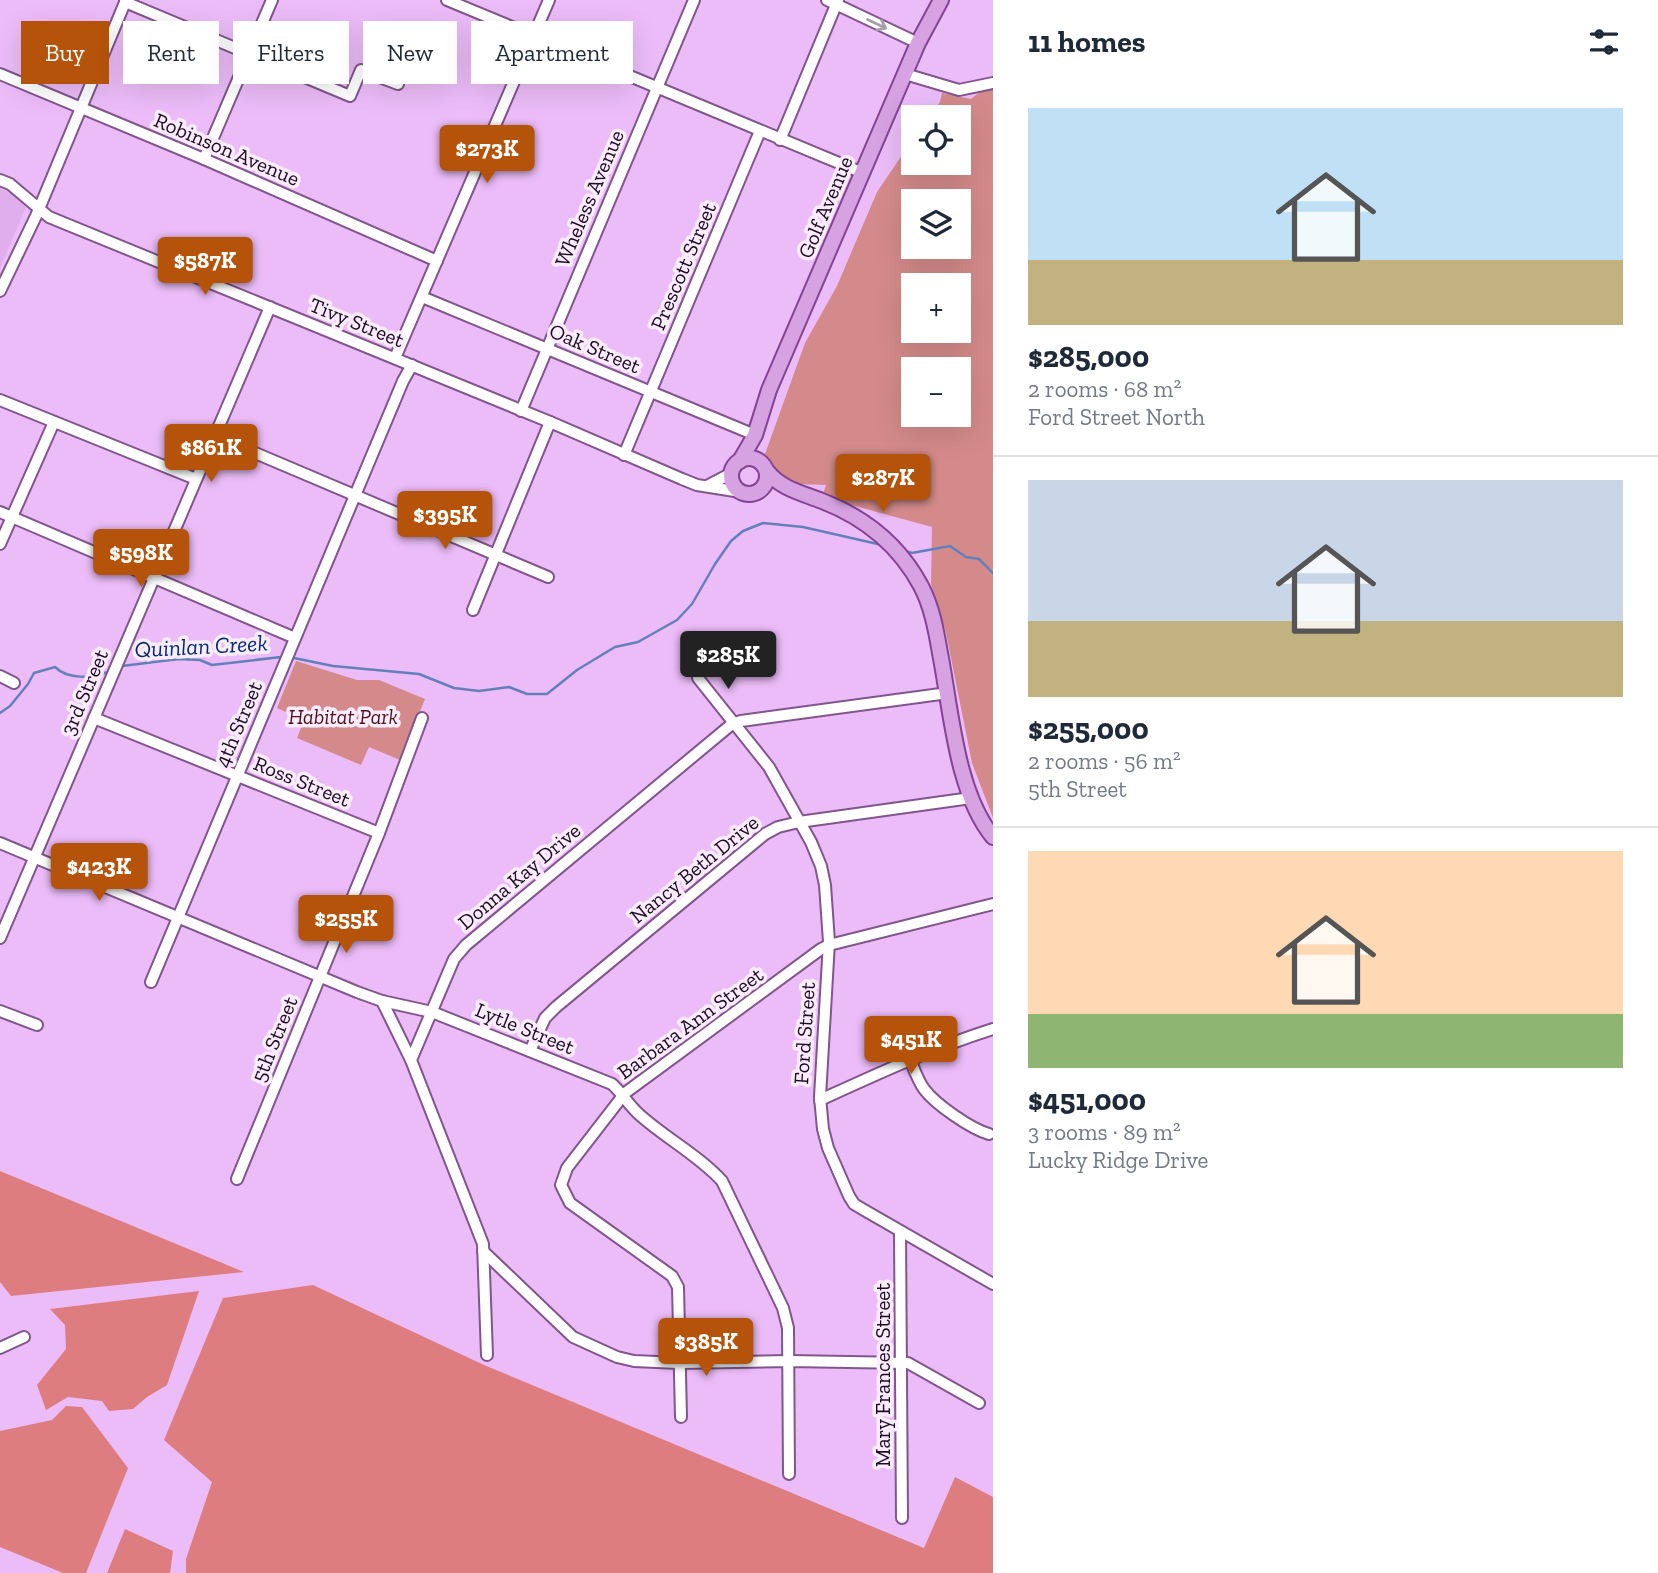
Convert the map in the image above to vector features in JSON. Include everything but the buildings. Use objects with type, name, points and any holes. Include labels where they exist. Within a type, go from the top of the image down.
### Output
[{"type":"main road","name":"Golf Avenue","points":[[736,467],[755,435],[769,390],[918,43],[941,0]]},
{"type":"main road","name":"Golf Avenue","points":[[755,435],[763,466]]},
{"type":"main road","points":[[795,492],[741,492],[733,484],[736,467],[748,458],[763,466],[773,479],[795,492],[838,508],[872,527],[901,555],[922,588],[931,609],[960,762],[971,797],[993,837]]},
{"type":"main road","points":[[759,492],[766,484],[763,466]]},
{"type":"street","points":[[263,21],[272,0]]},
{"type":"street","points":[[447,0],[497,21]]},
{"type":"street","points":[[540,21],[549,0]]},
{"type":"street","name":"Wheless Avenue","points":[[521,411],[694,0]]},
{"type":"street","points":[[0,291],[36,216],[125,1],[233,48]]},
{"type":"street","points":[[780,140],[834,1],[918,43]]},
{"type":"street","points":[[321,84],[350,96],[361,70],[363,71]]},
{"type":"street","points":[[905,74],[959,90],[993,83]]},
{"type":"street","name":"Robinson Avenue","points":[[0,75],[204,159],[437,261]]},
{"type":"street","points":[[633,78],[863,173]]},
{"type":"street","points":[[204,159],[235,84]]},
{"type":"street","points":[[396,358],[513,84]]},
{"type":"street","name":"Prescott Street","points":[[624,455],[760,131]]},
{"type":"street","name":"Tivy Street","points":[[0,180],[10,184],[49,217],[396,358],[682,480],[741,492]]},
{"type":"street","name":"Oak Street","points":[[422,297],[755,435]]},
{"type":"street","name":"3rd Street","points":[[0,937],[270,307]]},
{"type":"street","name":"4th Street","points":[[151,982],[412,365]]},
{"type":"street","points":[[0,400],[196,479]]},
{"type":"street","points":[[0,544],[54,422]]},
{"type":"street","points":[[473,610],[550,422]]},
{"type":"street","points":[[215,436],[548,577]]},
{"type":"street","points":[[707,486],[736,467]]},
{"type":"street","points":[[0,512],[295,638]]},
{"type":"street","points":[[0,676],[14,683]]},
{"type":"street","name":"Ford Street","points":[[698,678],[769,767],[814,849],[823,876],[829,945],[820,1100],[828,1148],[849,1196],[854,1204],[993,1284]]},
{"type":"street","name":"Donna Kay Drive","points":[[411,1060],[454,959],[466,945],[724,729],[734,724],[948,693]]},
{"type":"street","name":"Ross Street","points":[[94,718],[379,833]]},
{"type":"street","name":"5th Street","points":[[237,1179],[379,833],[422,718]]},
{"type":"street","name":"Nancy Beth Drive","points":[[530,1051],[545,1018],[556,1007],[765,834],[778,827],[799,822],[971,797]]},
{"type":"street","name":"Lytle Street","points":[[0,843],[320,977],[382,1001],[432,1012],[612,1084],[625,1102],[643,1118],[709,1166],[722,1181],[783,1308],[788,1328],[789,1474]]},
{"type":"street","name":"Barbara Ann Street","points":[[681,1417],[678,1287],[672,1276],[570,1203],[561,1185],[567,1168],[623,1096],[829,945],[993,904]]},
{"type":"street","points":[[382,1001],[411,1060],[483,1244],[487,1355]]},
{"type":"street","points":[[0,1011],[37,1026]]},
{"type":"street","points":[[820,1100],[909,1059],[993,1029]]},
{"type":"street","points":[[909,1059],[920,1083],[931,1097],[974,1129],[989,1134]]},
{"type":"street","name":"Mary Frances Street","points":[[900,1232],[902,1518]]},
{"type":"street","points":[[483,1251],[573,1337],[617,1357],[634,1361],[679,1363],[789,1360],[901,1362],[919,1367],[979,1403]]},
{"type":"street","points":[[0,1348],[24,1337]]},
{"type":"shaded area","points":[[0,188],[12,194],[26,207],[0,268]]},
{"type":"shaded area","points":[[0,1171],[244,1272],[11,1296],[0,1282]]},
{"type":"shaded area","points":[[313,1285],[484,1365],[924,1548],[955,1477],[993,1497],[993,1573],[186,1573],[186,1559],[212,1482],[164,1440],[223,1298]]},
{"type":"shaded area","points":[[199,1291],[167,1385],[133,1409],[109,1411],[102,1401],[68,1397],[46,1410],[37,1385],[66,1349],[65,1325],[50,1309]]},
{"type":"shaded area","points":[[66,1406],[82,1407],[128,1468],[86,1573],[63,1573],[0,1547],[0,1431],[52,1420]]},
{"type":"shaded area","points":[[125,1529],[173,1551],[170,1573],[107,1573]]},
{"type":"green space","points":[[993,88],[993,818],[972,763],[946,633],[931,584],[932,527],[822,497],[826,485],[789,481],[778,472],[765,454],[805,343],[837,286],[877,192],[901,157],[901,175],[971,175],[971,105],[938,105],[942,93],[971,99],[981,91]]},
{"type":"green space","name":"Habitat Park","points":[[296,661],[357,680],[379,680],[425,699],[400,760],[369,747],[361,765],[297,738],[304,720],[277,708]]},
{"type":"waterway","name":"Quinlan Creek","points":[[294,658],[333,666],[419,674],[454,688],[479,691],[509,687],[527,694],[547,694],[577,670],[615,647],[638,642],[677,620],[692,604],[731,541],[743,531],[763,523],[803,527],[882,545]]},
{"type":"waterway","name":"Quinlan Creek","points":[[905,551],[912,553],[950,546],[966,557],[979,559],[993,573]]},
{"type":"waterway","name":"Quinlan Creek","points":[[122,666],[179,659],[200,660],[212,665],[281,657]]},
{"type":"waterway","name":"Quinlan Creek","points":[[0,713],[10,706],[34,673],[55,667],[80,677],[108,672]]}]
